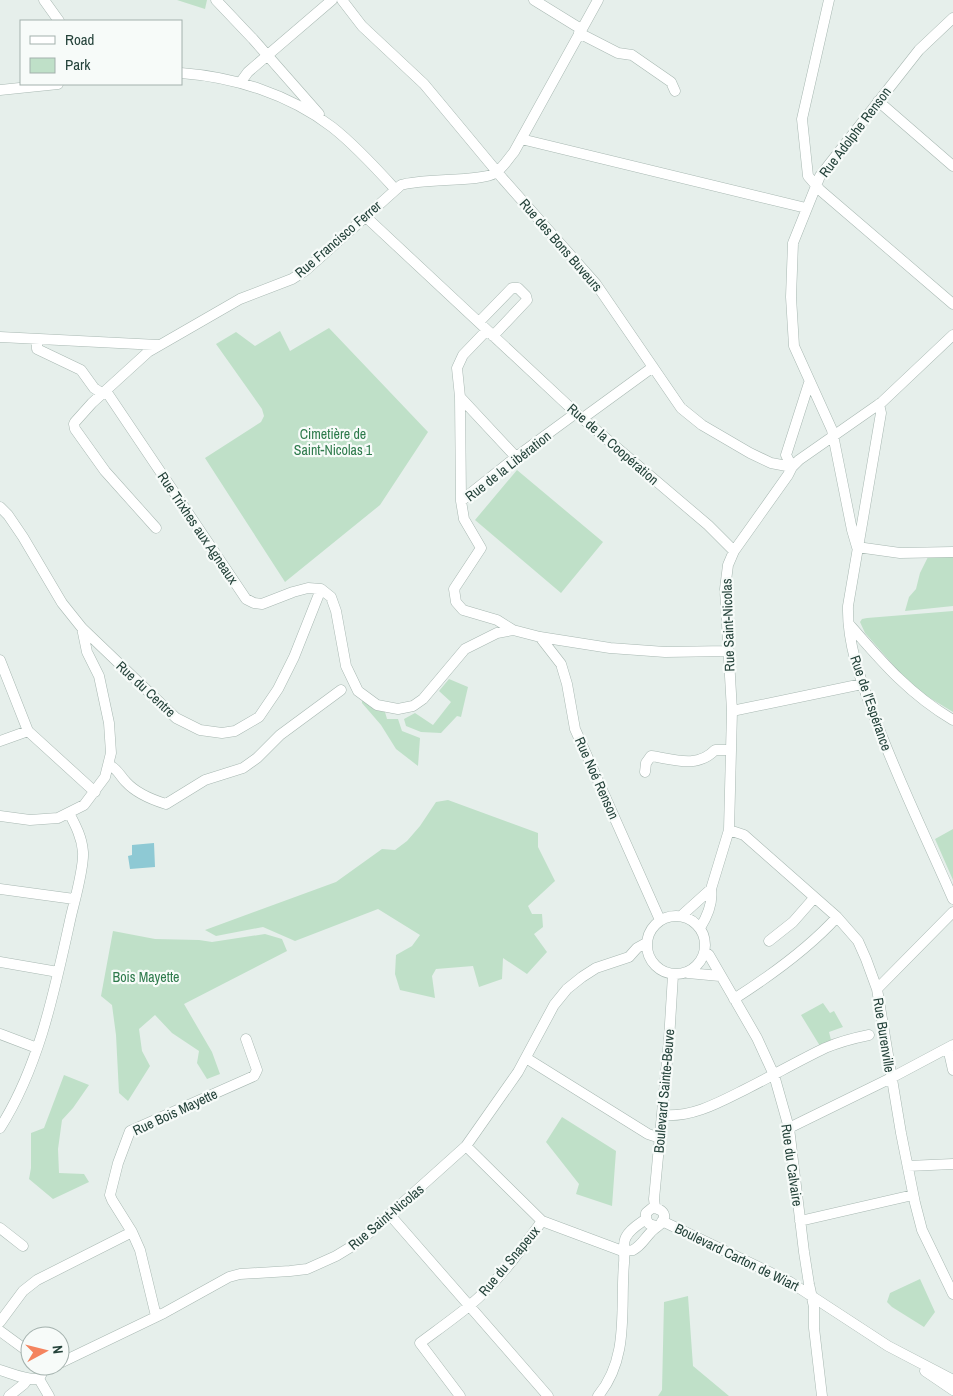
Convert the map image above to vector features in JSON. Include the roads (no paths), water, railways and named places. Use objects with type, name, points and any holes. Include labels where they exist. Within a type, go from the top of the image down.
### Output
[{"type":"street","points":[[44,0],[58,20]]},
{"type":"street","points":[[216,0],[268,56],[320,115],[323,121]]},
{"type":"street","points":[[240,83],[248,72],[332,0]]},
{"type":"street","name":"Rue des Bons Buveurs","points":[[342,0],[362,26],[424,84],[497,172],[596,284],[681,408],[695,420],[750,453],[771,463],[792,467]]},
{"type":"street","points":[[534,0],[580,31],[618,53],[632,55],[671,82],[675,91]]},
{"type":"street","points":[[497,172],[514,152],[598,0]]},
{"type":"street","points":[[829,0],[802,119],[808,176],[820,190],[953,304]]},
{"type":"street","name":"Rue Adolphe Renson","points":[[833,436],[794,346],[791,304],[793,243],[820,176],[919,50],[953,18]]},
{"type":"street","points":[[182,73],[203,75],[240,83],[282,98],[311,113],[358,150],[396,189]]},
{"type":"street","points":[[0,90],[48,85]]},
{"type":"street","points":[[878,101],[953,166]]},
{"type":"street","points":[[521,139],[806,208]]},
{"type":"street","name":"Rue Francisco Ferrer","points":[[156,528],[106,471],[74,426],[92,403],[158,345],[240,299],[292,279],[306,270],[401,185],[413,181],[472,178],[497,172]]},
{"type":"street","name":"Rue de la Coopération","points":[[366,217],[580,416],[708,525],[734,551]]},
{"type":"street","points":[[461,501],[460,397],[457,368],[463,355],[527,300],[526,296],[518,288],[512,288],[479,322]]},
{"type":"street","name":"Rue Saint-Nicolas","points":[[700,928],[712,898],[711,889],[729,830],[732,711],[726,615],[726,576],[734,551],[792,467],[799,460],[879,404],[953,335]]},
{"type":"street","points":[[0,337],[158,345]]},
{"type":"street","name":"Rue Trixhes aux Agneaux","points":[[37,339],[37,349],[81,370],[94,388],[105,392],[246,599],[254,604],[262,604],[308,588],[321,590]]},
{"type":"street","name":"Rue de la Libération","points":[[513,630],[498,620],[463,610],[456,602],[454,589],[481,548],[464,519],[461,501],[516,458],[652,367]]},
{"type":"street","points":[[792,467],[786,455],[809,383]]},
{"type":"street","points":[[460,397],[516,458]]},
{"type":"street","points":[[879,404],[881,413],[857,547],[900,553],[953,552]]},
{"type":"street","name":"Rue de l'Espérance","points":[[833,436],[857,547],[848,606],[851,646],[862,684],[890,758],[953,899]]},
{"type":"street","name":"Rue du Centre","points":[[0,508],[8,515],[62,603],[82,628],[176,718],[200,730],[222,733],[235,731],[259,717],[278,689],[294,657],[321,590]]},
{"type":"street","points":[[321,590],[331,597],[346,666],[358,691],[377,705],[398,709],[413,706],[424,699],[466,649],[497,633],[513,630],[540,637],[610,648],[656,652],[728,648]]},
{"type":"street","points":[[849,623],[908,688],[953,720]]},
{"type":"street","points":[[0,816],[39,820],[58,818],[84,805],[105,777],[112,746],[110,724],[99,676],[88,652],[82,628]]},
{"type":"street","name":"Rue Noé Renson","points":[[540,637],[561,664],[567,684],[575,729],[660,920]]},
{"type":"street","points":[[0,660],[28,731],[95,792]]},
{"type":"street","points":[[732,711],[862,684]]},
{"type":"street","points":[[109,765],[116,769],[127,783],[138,792],[166,804],[204,780],[243,768],[257,758],[280,736],[340,690]]},
{"type":"street","points":[[0,741],[28,731]]},
{"type":"street","points":[[645,772],[646,763],[651,756],[694,762],[710,755],[715,750],[731,750]]},
{"type":"street","points":[[0,1128],[3,1116],[37,1048],[58,972],[74,899],[83,855],[81,839],[69,813]]},
{"type":"street","name":"Rue Burenville","points":[[729,830],[744,835],[837,918],[858,941],[877,989],[891,1078],[913,1195],[922,1230],[953,1294]]},
{"type":"street","points":[[0,889],[74,899]]},
{"type":"street","points":[[681,916],[711,889]]},
{"type":"street","points":[[769,941],[793,922],[814,898]]},
{"type":"street","points":[[877,989],[953,912]]},
{"type":"street","points":[[681,916],[692,920],[700,928],[705,939],[705,952],[696,968],[688,972],[672,975],[656,968],[647,952],[646,943],[648,934],[660,920],[667,917],[681,916]]},
{"type":"street","points":[[734,999],[758,984],[820,935],[837,918]]},
{"type":"street","name":"Rue Saint-Nicolas","points":[[70,1359],[234,1275],[299,1270],[324,1262],[355,1245],[466,1146],[508,1088],[553,1008],[567,989],[596,968],[629,957],[637,948],[646,943]]},
{"type":"street","name":"Rue du Calvaire","points":[[705,952],[709,955],[757,1038],[774,1075],[789,1128],[808,1284],[812,1294],[822,1396]]},
{"type":"street","name":"Rue Saint-Nicolas","points":[[629,957],[644,962],[651,961]]},
{"type":"street","points":[[0,962],[58,972]]},
{"type":"street","points":[[688,972],[720,976]]},
{"type":"street","name":"Boulevard Sainte-Beuve","points":[[655,1208],[672,1008],[672,975]]},
{"type":"street","points":[[0,1034],[37,1048]]},
{"type":"street","points":[[662,1116],[688,1114],[712,1105],[826,1048],[869,1035]]},
{"type":"street","name":"Rue Bois Mayette","points":[[156,1316],[140,1250],[132,1232],[110,1195],[118,1163],[130,1130],[254,1076],[257,1070],[246,1039]]},
{"type":"street","points":[[789,1128],[891,1078],[950,1046],[953,1070]]},
{"type":"street","points":[[526,1058],[648,1134],[660,1138]]},
{"type":"street","name":"Rue du Snapeux","points":[[460,1396],[420,1343],[469,1306],[510,1264],[542,1221],[466,1146]]},
{"type":"street","points":[[908,1166],[953,1164]]},
{"type":"street","points":[[800,1221],[913,1195]]},
{"type":"street","points":[[542,1221],[625,1252],[633,1250],[640,1245],[664,1218],[662,1211],[655,1208],[647,1211],[646,1219],[649,1224],[659,1223]]},
{"type":"street","points":[[390,1215],[548,1396]]},
{"type":"street","points":[[598,1396],[607,1384],[619,1355],[622,1335],[624,1243],[629,1232],[646,1219]]},
{"type":"street","name":"Boulevard Carton de Wiart","points":[[659,1223],[790,1282],[812,1294],[875,1338],[915,1361],[926,1372],[953,1386]]},
{"type":"street","points":[[0,1228],[23,1246]]},
{"type":"street","points":[[0,1322],[30,1285],[132,1232]]},
{"type":"street","points":[[0,1331],[20,1346]]},
{"type":"street","points":[[0,1370],[22,1376],[27,1380],[39,1379]]},
{"type":"street","points":[[39,1379],[49,1396]]},
{"type":"street","points":[[9,1396],[27,1380]]},
{"type":"water","points":[[154,843],[155,867],[130,869],[128,856],[132,855],[132,845]]},
{"type":"park label","name":"Cimetière de Saint-Nicolas 1","points":[[333,442]]},
{"type":"park label","name":"Bois Mayette","points":[[146,977]]}]
